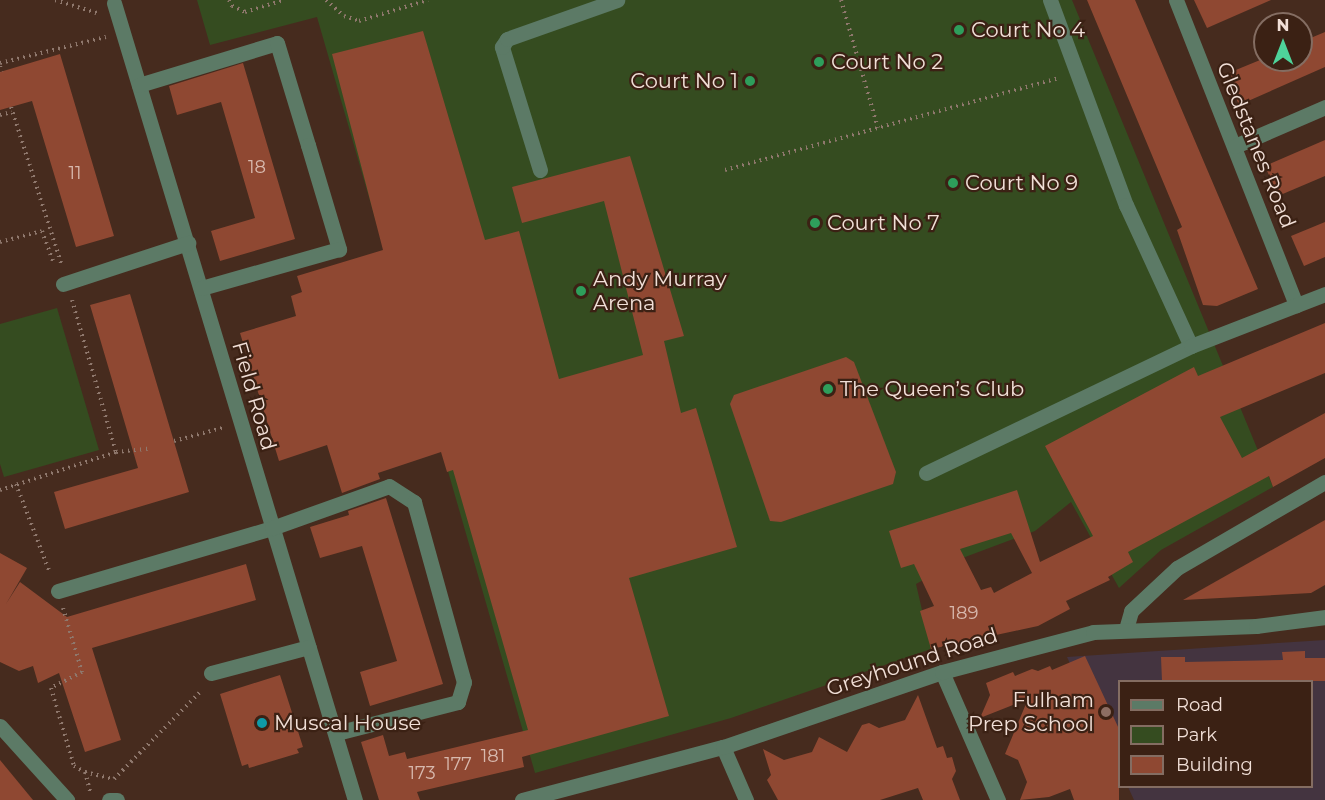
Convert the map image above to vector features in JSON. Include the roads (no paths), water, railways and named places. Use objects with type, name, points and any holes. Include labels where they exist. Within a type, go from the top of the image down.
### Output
[{"type":"street","points":[[540,170],[502,47],[507,39],[617,0]]},
{"type":"street","points":[[1050,0],[1126,205],[1191,346]]},
{"type":"street","name":"Gledstanes Road","points":[[1176,0],[1296,305]]},
{"type":"street","name":"Field Road","points":[[114,3],[355,800]]},
{"type":"street","points":[[139,84],[277,43],[339,249],[201,288]]},
{"type":"street","points":[[1234,146],[1325,107]]},
{"type":"street","points":[[66,288],[188,243]]},
{"type":"street","points":[[926,473],[1191,346],[1325,294]]},
{"type":"street","points":[[1126,629],[1131,611],[1177,568],[1325,482]]},
{"type":"street","points":[[58,591],[272,528],[389,486],[414,502],[464,682],[458,702],[336,733]]},
{"type":"street","name":"Greyhound Road","points":[[522,800],[723,747],[942,672],[1094,632],[1126,629],[1256,626],[1325,616]]},
{"type":"street","points":[[211,673],[309,646]]},
{"type":"street","points":[[942,672],[998,800]]},
{"type":"street","points":[[0,726],[67,800]]},
{"type":"street","points":[[723,747],[746,800]]},
{"type":"street","points":[[109,800],[117,800]]},
{"type":"place","name":"Court No 4","points":[[959,30]]},
{"type":"place","name":"Court No 2","points":[[819,62]]},
{"type":"place","name":"Court No 1","points":[[750,81]]},
{"type":"place","name":"Court No 9","points":[[953,183]]},
{"type":"place","name":"Court No 7","points":[[815,223]]},
{"type":"place","name":"Andy Murray Arena","points":[[581,291]]},
{"type":"place","name":"The Queen’s Club","points":[[828,389]]},
{"type":"place","name":"Fulham Prep School","points":[[1106,712]]},
{"type":"place","name":"Muscal House","points":[[262,723]]}]
